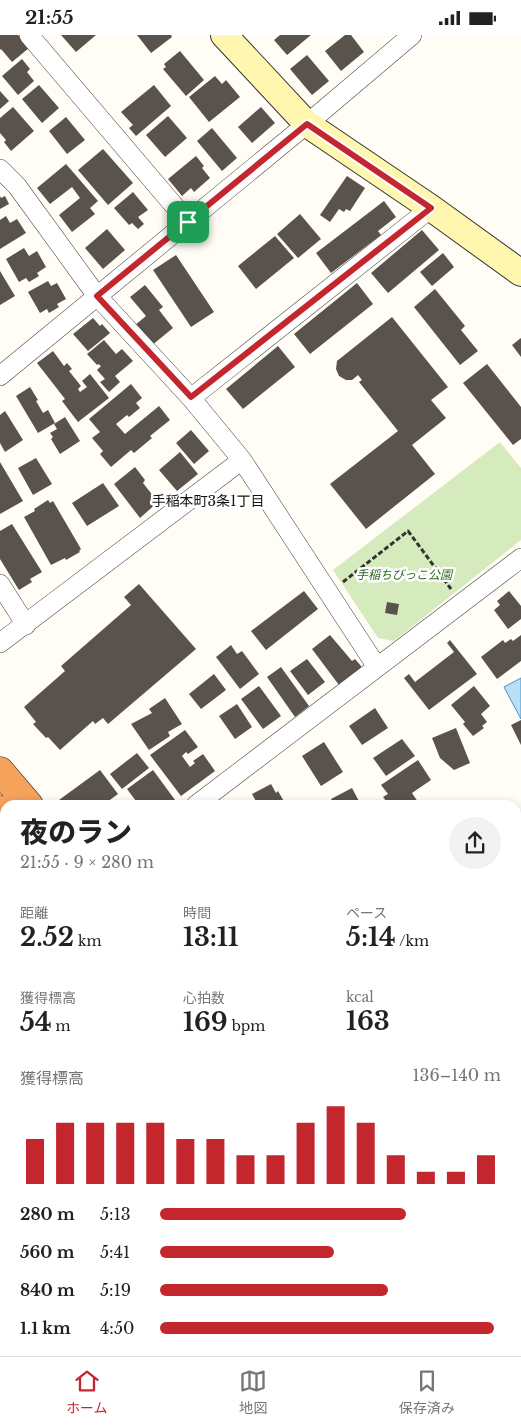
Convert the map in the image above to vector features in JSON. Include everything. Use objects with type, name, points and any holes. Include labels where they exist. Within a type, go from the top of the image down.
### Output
[{"type":"highway","points":[[0,771],[25,800]]},
{"type":"street","points":[[29,35],[188,222]]},
{"type":"street","points":[[224,35],[307,124],[431,208],[521,273]]},
{"type":"street","points":[[0,374],[188,222],[412,35]]},
{"type":"street","points":[[0,169],[17,186],[97,296],[191,397],[242,459],[377,667]]},
{"type":"street","points":[[191,397],[431,208]]},
{"type":"street","points":[[0,643],[242,459]]},
{"type":"street","points":[[203,800],[521,558]]},
{"type":"street","points":[[0,584],[26,625]]},
{"type":"path","points":[[341,583],[408,531],[455,595]]},
{"type":"green space","name":"手稲ちびっこ公園","points":[[500,442],[521,468],[521,540],[394,641],[378,638],[333,570]]},
{"type":"water","points":[[521,678],[521,719],[504,687]]},
{"type":"building","points":[[0,35],[18,35],[29,48],[12,62],[0,50]]},
{"type":"building","points":[[61,35],[96,35],[76,52]]},
{"type":"building","points":[[137,35],[171,35],[172,37],[151,53]]},
{"type":"building","points":[[280,35],[311,35],[287,55],[274,40]]},
{"type":"building","points":[[345,35],[351,35],[364,52],[341,71],[325,51]]},
{"type":"building","points":[[180,51],[204,80],[186,96],[163,69],[166,67],[164,64]]},
{"type":"building","points":[[307,55],[329,81],[312,95],[290,69]]},
{"type":"building","points":[[22,59],[30,69],[27,72],[34,81],[18,95],[2,76]]},
{"type":"building","points":[[215,76],[222,84],[226,80],[240,97],[209,122],[189,97]]},
{"type":"building","points":[[39,85],[59,108],[42,123],[22,99]]},
{"type":"building","points":[[154,85],[171,106],[136,136],[129,128],[133,125],[121,112]]},
{"type":"building","points":[[0,91],[9,101],[0,109]]},
{"type":"building","points":[[13,107],[34,131],[11,151],[0,133],[0,118]]},
{"type":"building","points":[[261,107],[275,123],[252,143],[238,127]]},
{"type":"building","points":[[168,116],[187,138],[165,157],[146,135]]},
{"type":"building","points":[[66,117],[85,140],[67,154],[49,131]]},
{"type":"building","points":[[212,128],[237,158],[222,171],[197,141]]},
{"type":"building","points":[[103,149],[133,183],[108,205],[78,170]]},
{"type":"building","points":[[196,156],[210,178],[194,192],[191,188],[182,196],[168,179]]},
{"type":"building","points":[[66,164],[98,201],[90,208],[95,214],[72,232],[59,215],[80,198],[72,187],[50,204],[37,188]]},
{"type":"building","points":[[347,176],[365,188],[350,211],[346,209],[344,212],[339,209],[330,222],[320,215]]},
{"type":"building","points":[[133,192],[148,210],[138,217],[144,224],[138,229],[132,223],[129,225],[114,208]]},
{"type":"building","points":[[0,196],[1,198],[5,196],[9,204],[0,209]]},
{"type":"building","points":[[384,201],[396,217],[378,231],[381,235],[331,273],[316,253]]},
{"type":"building","points":[[300,214],[321,239],[298,258],[277,234]]},
{"type":"building","points":[[6,216],[10,223],[17,219],[26,233],[0,249],[0,220]]},
{"type":"building","points":[[107,229],[125,250],[103,269],[85,248]]},
{"type":"building","points":[[422,230],[439,250],[388,293],[371,273]]},
{"type":"building","points":[[275,236],[294,258],[256,289],[238,266]]},
{"type":"building","points":[[24,248],[29,256],[37,251],[46,267],[37,273],[39,276],[29,282],[26,278],[19,282],[6,259]]},
{"type":"building","points":[[443,253],[454,267],[432,286],[420,272]]},
{"type":"building","points":[[176,255],[214,312],[191,327],[153,270]]},
{"type":"building","points":[[0,271],[15,296],[0,305]]},
{"type":"building","points":[[48,281],[51,286],[57,283],[66,299],[57,304],[59,307],[49,313],[47,309],[40,313],[28,292]]},
{"type":"building","points":[[357,283],[373,304],[310,354],[294,334]]},
{"type":"building","points":[[145,285],[163,307],[159,310],[173,328],[151,346],[134,326],[146,316],[130,297]]},
{"type":"building","points":[[435,289],[465,326],[461,330],[478,351],[460,365],[414,307]]},
{"type":"building","points":[[392,317],[448,387],[431,400],[446,418],[412,445],[435,474],[366,529],[330,484],[398,431],[359,382],[362,380],[358,375],[352,380],[346,380],[339,376],[336,369],[337,361]]},
{"type":"building","points":[[93,318],[110,333],[88,351],[73,334]]},
{"type":"building","points":[[521,338],[521,357],[512,345]]},
{"type":"building","points":[[104,340],[116,354],[122,349],[133,361],[115,376],[120,382],[109,392],[100,382],[105,379],[97,370],[101,366],[97,365],[87,354]]},
{"type":"building","points":[[278,346],[295,367],[243,409],[226,389]]},
{"type":"building","points":[[53,351],[64,366],[67,363],[72,369],[69,371],[81,386],[78,389],[80,392],[87,387],[82,381],[90,374],[109,398],[78,422],[62,401],[65,399],[37,363]]},
{"type":"building","points":[[487,364],[521,407],[521,439],[513,445],[463,383]]},
{"type":"building","points":[[131,384],[142,398],[136,403],[140,408],[116,424],[125,434],[159,406],[170,420],[150,436],[152,438],[134,453],[131,450],[111,467],[100,454],[103,451],[92,438],[100,432],[89,419]]},
{"type":"building","points":[[30,387],[43,413],[48,410],[55,423],[38,433],[16,396]]},
{"type":"building","points":[[5,411],[23,440],[5,452],[0,443],[0,415]]},
{"type":"building","points":[[65,417],[80,441],[60,454],[51,439],[53,437],[50,433],[57,429],[54,424]]},
{"type":"building","points":[[191,430],[209,451],[194,464],[176,443]]},
{"type":"building","points":[[180,452],[198,474],[177,491],[159,470]]},
{"type":"building","points":[[36,458],[52,484],[33,495],[18,468]]},
{"type":"building","points":[[0,462],[23,501],[0,514]]},
{"type":"building","points":[[135,467],[145,480],[143,483],[158,502],[140,518],[114,484]]},
{"type":"building","points":[[103,483],[119,506],[87,526],[72,503]]},
{"type":"building","points":[[48,500],[50,503],[53,501],[81,549],[80,552],[66,560],[65,558],[51,565],[24,517]]},
{"type":"building","points":[[12,524],[42,572],[30,579],[32,582],[19,590],[0,559],[0,531]]},
{"type":"building","points":[[139,584],[196,649],[108,724],[103,718],[95,724],[93,721],[60,750],[33,724],[36,722],[24,707],[65,671],[61,666],[131,605],[124,597]]},
{"type":"building","points":[[304,591],[318,609],[266,650],[251,631]]},
{"type":"building","points":[[509,591],[521,606],[521,619],[508,629],[494,610],[500,605],[497,601]]},
{"type":"building","points":[[387,602],[399,604],[397,615],[385,613]]},
{"type":"building","points":[[330,635],[352,661],[355,659],[361,666],[361,669],[339,685],[312,649]]},
{"type":"building","points":[[521,635],[521,661],[497,679],[481,657],[503,640],[505,643],[511,639],[513,641]]},
{"type":"building","points":[[450,640],[477,674],[429,710],[404,678],[409,674],[415,682],[454,652],[447,643]]},
{"type":"building","points":[[231,645],[237,654],[242,651],[259,674],[240,689],[216,657]]},
{"type":"building","points":[[307,659],[325,682],[308,695],[290,671]]},
{"type":"building","points":[[281,667],[309,706],[295,717],[267,677]]},
{"type":"building","points":[[214,674],[226,690],[201,709],[189,694]]},
{"type":"building","points":[[259,686],[281,716],[263,729],[241,699]]},
{"type":"building","points":[[474,686],[490,706],[481,714],[487,722],[482,726],[484,728],[473,736],[463,724],[465,722],[451,705]]},
{"type":"building","points":[[165,698],[182,724],[168,732],[170,736],[149,750],[131,724],[152,713],[149,709]]},
{"type":"building","points":[[237,704],[252,727],[235,739],[219,716]]},
{"type":"building","points":[[375,708],[388,728],[362,745],[349,726]]},
{"type":"building","points":[[521,720],[521,745],[511,725]]},
{"type":"building","points":[[456,728],[470,763],[454,770],[440,758],[432,738]]},
{"type":"building","points":[[185,730],[198,747],[188,754],[186,752],[182,756],[190,767],[195,763],[193,761],[203,754],[215,771],[181,796],[150,755]]},
{"type":"building","points":[[402,739],[415,756],[386,776],[373,758]]},
{"type":"building","points":[[324,742],[343,772],[321,786],[302,756]]},
{"type":"building","points":[[137,753],[149,768],[122,789],[110,774]]},
{"type":"building","points":[[418,760],[431,780],[412,793],[417,800],[385,800],[383,797],[388,794],[381,785]]},
{"type":"building","points":[[100,770],[118,794],[110,800],[59,800]]},
{"type":"building","points":[[153,770],[175,800],[135,800],[127,789]]},
{"type":"building","points":[[271,784],[283,800],[255,800],[252,794]]},
{"type":"building","points":[[352,788],[358,800],[332,800]]},
{"type":"district","name":"手稲本町3条1丁目","points":[[208,501]]},
{"type":"route","points":[[307,124],[431,208],[191,397],[97,296],[188,222],[307,124]]}]
